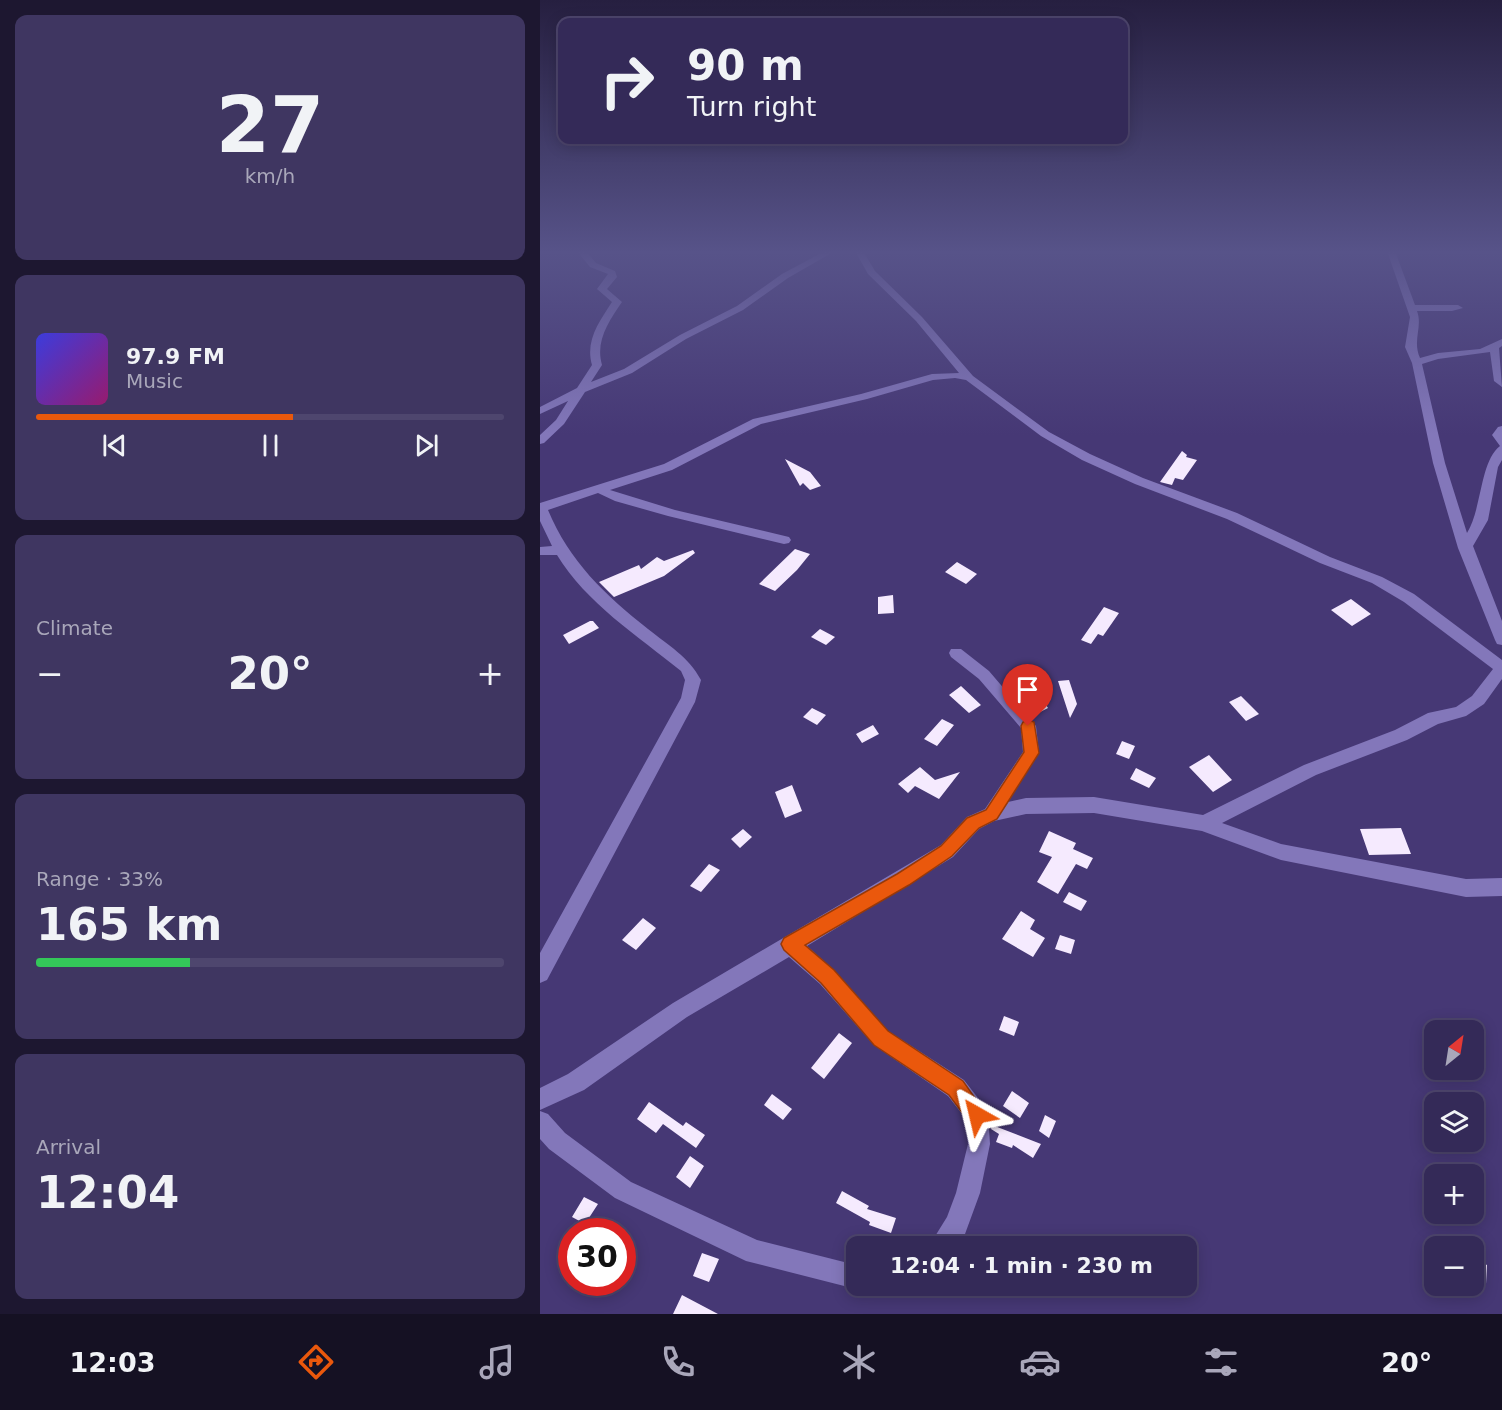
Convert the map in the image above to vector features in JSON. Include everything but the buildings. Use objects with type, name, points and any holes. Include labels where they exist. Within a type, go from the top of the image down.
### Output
[{"type":"street","points":[[540,441],[560,422],[597,365],[593,357],[598,334],[612,312]]},
{"type":"street","points":[[540,411],[581,390],[628,371],[683,337],[732,312]]},
{"type":"street","points":[[912,312],[955,370],[1046,434],[1086,457],[1139,481],[1232,516],[1325,560],[1377,580],[1409,598],[1502,668],[1478,700],[1460,712],[1434,718],[1401,735],[1310,770],[1204,823]]},
{"type":"street","points":[[1414,312],[1410,347],[1417,363],[1439,463],[1465,548],[1502,640]]},
{"type":"street","points":[[1417,363],[1424,359],[1472,354],[1498,345],[1499,381],[1502,384]]},
{"type":"street","points":[[540,973],[689,698],[693,680],[686,667],[601,600],[560,550],[548,531],[540,508],[668,467],[704,450],[747,424],[841,400],[863,397],[955,370]]},
{"type":"street","points":[[1502,429],[1498,435],[1502,443]]},
{"type":"street","points":[[1465,548],[1482,520],[1502,448]]},
{"type":"street","points":[[601,490],[619,498],[672,513],[784,540]]},
{"type":"street","points":[[540,551],[560,550]]},
{"type":"street","points":[[956,653],[984,675],[1028,726],[1031,739],[1031,753],[991,814]]},
{"type":"street","points":[[540,1099],[576,1082],[680,1010],[947,851],[973,823],[991,814],[1026,806],[1094,805],[1204,823],[1281,852],[1466,888],[1502,887]]},
{"type":"street","points":[[790,944],[828,977],[881,1038],[956,1088],[977,1115],[979,1144],[968,1193],[956,1225],[948,1236]]},
{"type":"street","points":[[540,1122],[557,1141],[623,1190],[755,1252],[846,1275]]},
{"type":"route","points":[[977,1115],[956,1088],[881,1038],[828,977],[790,944],[947,851],[973,823],[991,814],[1031,753],[1028,726]]}]
